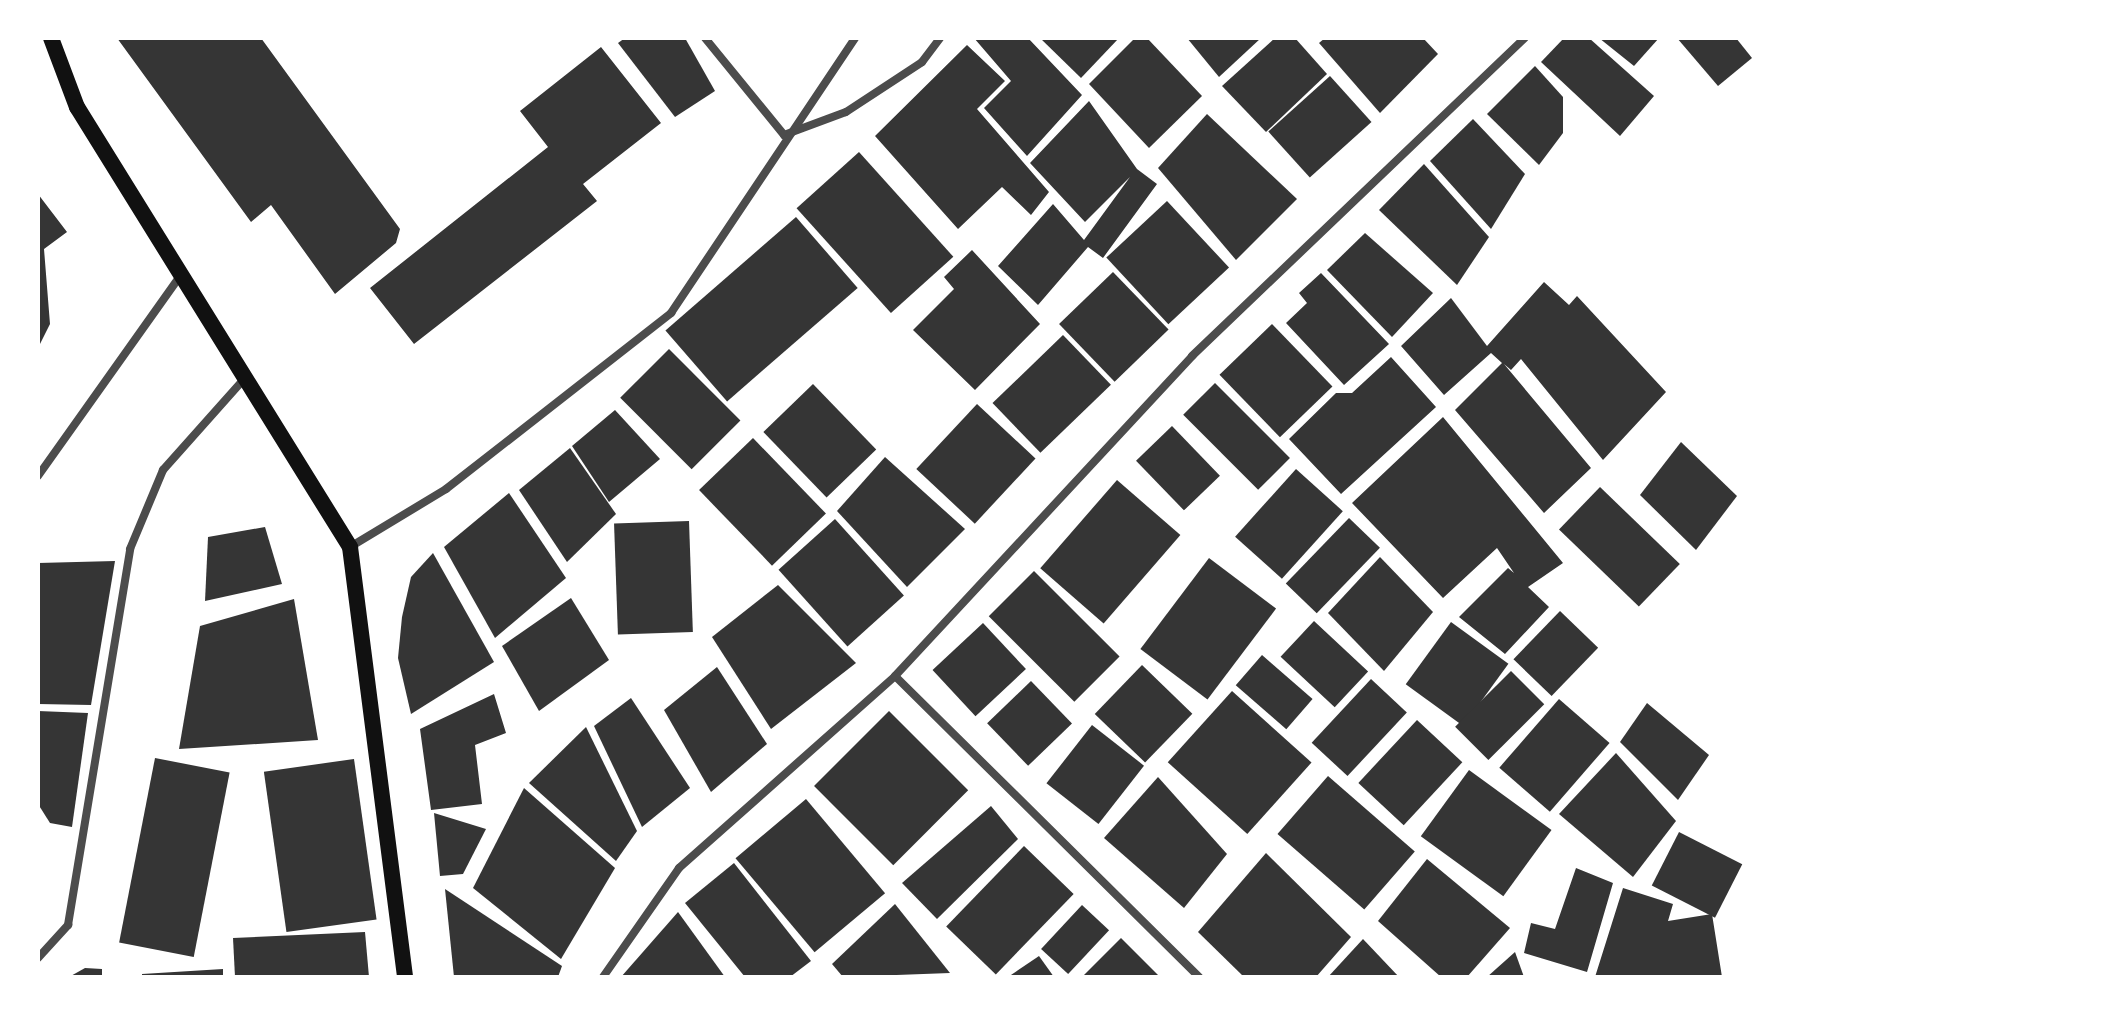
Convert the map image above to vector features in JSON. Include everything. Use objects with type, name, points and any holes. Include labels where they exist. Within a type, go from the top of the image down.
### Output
[{"type":"main road","points":[[51,38],[77,107],[248,374],[350,547],[405,977]]},
{"type":"street","points":[[705,38],[784,135]]},
{"type":"street","points":[[350,547],[446,489],[671,313],[784,135],[855,38]]},
{"type":"street","points":[[784,135],[846,112],[922,62],[940,38]]},
{"type":"street","points":[[603,977],[679,868],[895,676],[1192,356],[1525,38]]},
{"type":"street","points":[[38,476],[182,275]]},
{"type":"street","points":[[38,958],[68,925],[130,549],[163,470],[248,374]]},
{"type":"street","points":[[895,676],[1199,977]]},
{"type":"building","points":[[117,38],[261,38],[400,229],[396,243],[335,294],[271,205],[251,222]]},
{"type":"building","points":[[625,38],[685,38],[715,91],[675,117],[618,43]]},
{"type":"building","points":[[974,38],[1028,38],[1082,95],[1027,156],[984,108],[1011,81]]},
{"type":"building","points":[[1040,38],[1119,38],[1081,78]]},
{"type":"building","points":[[1135,38],[1147,38],[1202,96],[1149,148],[1089,84]]},
{"type":"building","points":[[1187,38],[1261,38],[1219,77]]},
{"type":"building","points":[[1275,38],[1295,38],[1327,74],[1266,132],[1222,86]]},
{"type":"building","points":[[1325,38],[1423,38],[1438,54],[1380,113],[1319,43]]},
{"type":"building","points":[[1564,38],[1589,38],[1654,96],[1620,136],[1541,62]]},
{"type":"building","points":[[1599,38],[1659,38],[1634,66]]},
{"type":"building","points":[[1677,38],[1736,38],[1752,58],[1718,86]]},
{"type":"building","points":[[967,45],[1005,81],[977,109],[1049,192],[1031,215],[1002,187],[958,229],[875,136]]},
{"type":"building","points":[[601,47],[661,123],[583,184],[597,201],[414,344],[370,288],[548,147],[520,111]]},
{"type":"building","points":[[1535,66],[1563,97],[1563,133],[1539,165],[1487,114]]},
{"type":"building","points":[[1330,76],[1371,122],[1310,178],[1268,132]]},
{"type":"building","points":[[1089,101],[1137,169],[1157,184],[1103,258],[1088,247],[1038,305],[998,266],[1053,204],[1084,240],[1130,177],[1085,222],[1030,163]]},
{"type":"building","points":[[1207,114],[1297,199],[1236,260],[1158,168]]},
{"type":"building","points":[[1473,119],[1525,174],[1491,229],[1430,161]]},
{"type":"building","points":[[859,152],[953,257],[891,313],[797,208]]},
{"type":"building","points":[[1424,164],[1489,237],[1457,285],[1379,210]]},
{"type":"building","points":[[38,194],[67,232],[44,249],[50,324],[38,348]]},
{"type":"building","points":[[1167,201],[1229,268],[1168,324],[1106,258]]},
{"type":"building","points":[[796,217],[858,288],[727,401],[665,330]]},
{"type":"building","points":[[1365,233],[1433,293],[1392,337],[1327,270]]},
{"type":"building","points":[[972,250],[1040,324],[975,390],[913,330],[954,289],[944,277]]},
{"type":"building","points":[[1113,272],[1169,330],[1115,382],[1059,324]]},
{"type":"building","points":[[1321,273],[1389,344],[1344,385],[1286,323],[1307,303],[1299,293]]},
{"type":"building","points":[[1544,282],[1569,305],[1577,296],[1666,392],[1603,460],[1521,359],[1511,370],[1504,364],[1591,468],[1544,513],[1455,410],[1502,363],[1491,353],[1444,395],[1401,346],[1451,298],[1487,346]]},
{"type":"building","points":[[1272,324],[1332,387],[1280,437],[1219,375]]},
{"type":"building","points":[[1063,335],[1111,385],[1040,453],[993,403]]},
{"type":"building","points":[[669,349],[740,420],[692,469],[620,398]]},
{"type":"building","points":[[1391,357],[1436,407],[1341,494],[1289,439],[1336,393],[1352,393]]},
{"type":"building","points":[[1215,383],[1290,458],[1258,490],[1183,415]]},
{"type":"building","points":[[813,384],[876,449],[827,497],[763,432]]},
{"type":"building","points":[[977,404],[1036,459],[975,524],[916,469]]},
{"type":"building","points":[[615,410],[660,459],[609,502],[572,446]]},
{"type":"building","points":[[1443,417],[1563,563],[1528,587],[1549,607],[1505,654],[1459,617],[1508,568],[1514,573],[1497,548],[1443,598],[1352,503]]},
{"type":"building","points":[[1172,426],[1220,476],[1184,510],[1136,461]]},
{"type":"building","points":[[753,438],[826,514],[772,566],[699,490]]},
{"type":"building","points":[[1681,442],[1737,496],[1696,550],[1640,495]]},
{"type":"building","points":[[570,448],[616,514],[567,562],[519,490]]},
{"type":"building","points":[[885,457],[965,529],[907,587],[837,511]]},
{"type":"building","points":[[1296,469],[1343,511],[1282,579],[1235,537]]},
{"type":"building","points":[[1117,480],[1180,535],[1104,623],[1040,568]]},
{"type":"building","points":[[1600,487],[1680,564],[1639,607],[1559,529]]},
{"type":"building","points":[[509,493],[566,578],[495,638],[444,547]]},
{"type":"building","points":[[1349,518],[1380,548],[1317,613],[1286,583]]},
{"type":"building","points":[[835,519],[904,596],[847,646],[779,570]]},
{"type":"building","points":[[689,521],[693,632],[618,635],[614,524]]},
{"type":"building","points":[[265,527],[282,584],[205,601],[208,537]]},
{"type":"building","points":[[433,553],[494,662],[411,714],[398,658],[402,617],[411,577]]},
{"type":"building","points":[[1380,557],[1433,612],[1384,671],[1328,613]]},
{"type":"building","points":[[1209,558],[1276,609],[1207,700],[1140,649]]},
{"type":"building","points":[[115,561],[91,705],[38,704],[38,563]]},
{"type":"building","points":[[1034,571],[1120,657],[1074,702],[989,616]]},
{"type":"building","points":[[778,585],[856,663],[771,729],[712,637]]},
{"type":"building","points":[[571,598],[609,660],[539,711],[502,646]]},
{"type":"building","points":[[294,599],[318,740],[179,749],[200,626]]},
{"type":"building","points":[[1560,611],[1598,648],[1552,696],[1513,659]]},
{"type":"building","points":[[1314,621],[1368,671],[1335,707],[1281,657]]},
{"type":"building","points":[[1451,622],[1508,664],[1463,726],[1406,684]]},
{"type":"building","points":[[983,623],[1026,669],[976,716],[933,670]]},
{"type":"building","points":[[1262,655],[1313,699],[1286,729],[1236,685]]},
{"type":"building","points":[[1142,665],[1192,714],[1145,763],[1095,714]]},
{"type":"building","points":[[717,667],[767,744],[711,792],[664,710]]},
{"type":"building","points":[[1511,671],[1544,704],[1488,760],[1455,727]]},
{"type":"building","points":[[1371,679],[1407,712],[1348,776],[1312,743]]},
{"type":"building","points":[[1031,681],[1072,723],[1028,766],[987,723]]},
{"type":"building","points":[[1232,691],[1312,763],[1247,834],[1168,762]]},
{"type":"building","points":[[494,694],[506,733],[475,745],[482,804],[431,810],[420,729]]},
{"type":"building","points":[[631,698],[690,788],[642,827],[594,726]]},
{"type":"building","points":[[1559,699],[1610,743],[1550,812],[1499,768]]},
{"type":"building","points":[[1647,703],[1709,755],[1678,800],[1620,742]]},
{"type":"building","points":[[38,711],[88,713],[72,827],[50,823],[38,804]]},
{"type":"building","points":[[889,711],[968,790],[893,865],[814,786]]},
{"type":"building","points":[[1417,720],[1462,762],[1404,825],[1358,783]]},
{"type":"building","points":[[1092,725],[1144,766],[1098,824],[1046,783]]},
{"type":"building","points":[[586,727],[637,831],[616,861],[529,783]]},
{"type":"building","points":[[1616,753],[1676,821],[1633,877],[1559,814]]},
{"type":"building","points":[[155,758],[230,773],[194,957],[119,943]]},
{"type":"building","points":[[354,759],[377,919],[286,932],[264,772]]},
{"type":"building","points":[[1469,770],[1552,830],[1503,896],[1421,836]]},
{"type":"building","points":[[1328,776],[1415,851],[1364,910],[1277,834]]},
{"type":"building","points":[[1158,777],[1227,854],[1184,908],[1104,838]]},
{"type":"building","points":[[524,788],[615,868],[561,959],[473,888]]},
{"type":"building","points":[[806,799],[885,893],[815,952],[736,858]]},
{"type":"building","points":[[991,806],[1018,839],[937,919],[902,883]]},
{"type":"building","points":[[434,813],[486,829],[463,874],[440,876]]},
{"type":"building","points":[[1679,832],[1742,864],[1715,918],[1652,885]]},
{"type":"building","points":[[1024,846],[1074,894],[996,974],[946,927]]},
{"type":"building","points":[[1266,853],[1351,937],[1316,977],[1244,977],[1198,932]]},
{"type":"building","points":[[1427,859],[1510,928],[1467,977],[1441,977],[1378,921]]},
{"type":"building","points":[[734,863],[811,961],[790,977],[745,977],[685,903]]},
{"type":"building","points":[[1576,868],[1613,883],[1587,972],[1524,953],[1531,923],[1555,929]]},
{"type":"building","points":[[1623,888],[1673,904],[1668,921],[1712,914],[1722,977],[1595,977]]},
{"type":"building","points":[[445,889],[562,966],[558,977],[454,977]]},
{"type":"building","points":[[895,904],[950,973],[843,977],[832,964]]},
{"type":"building","points":[[1082,905],[1109,930],[1068,974],[1041,949]]},
{"type":"building","points":[[678,912],[725,977],[621,977]]},
{"type":"building","points":[[365,932],[369,977],[235,977],[233,938]]},
{"type":"building","points":[[1121,938],[1160,977],[1082,977]]},
{"type":"building","points":[[1363,939],[1399,977],[1328,977]]},
{"type":"building","points":[[1515,952],[1524,977],[1487,977]]},
{"type":"building","points":[[1039,956],[1054,977],[1008,977]]},
{"type":"building","points":[[85,968],[102,969],[102,977],[69,977]]},
{"type":"building","points":[[223,969],[223,977],[142,977],[142,974]]}]
